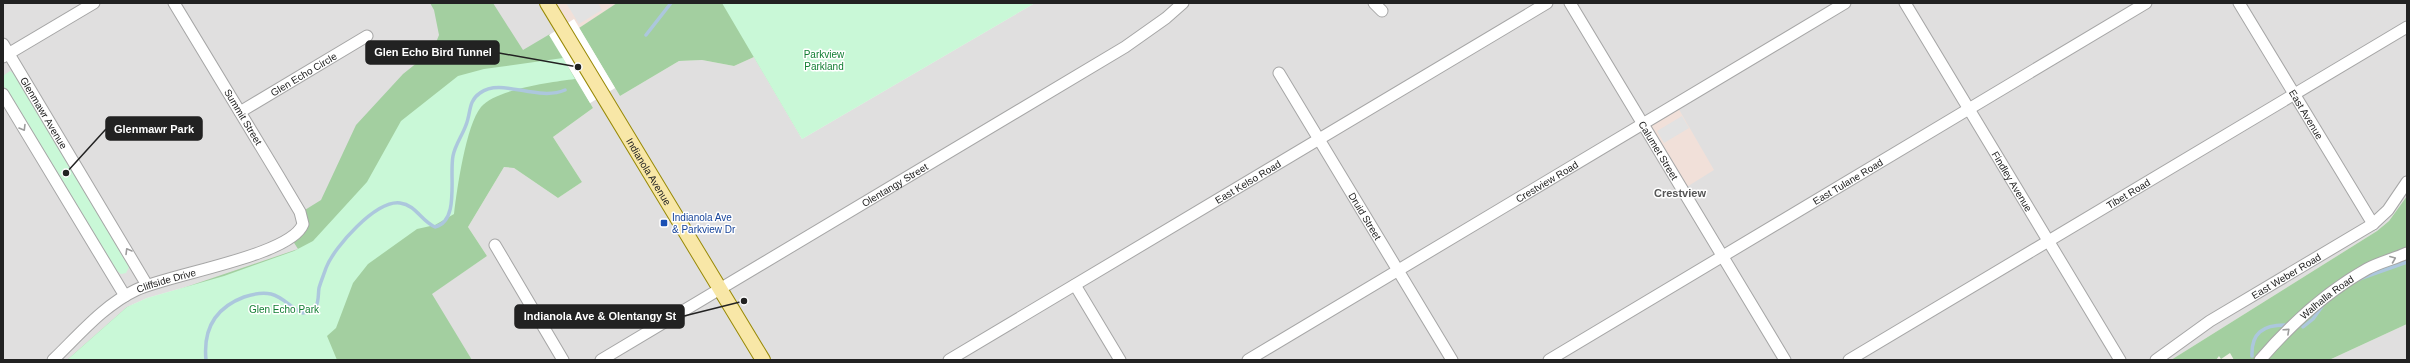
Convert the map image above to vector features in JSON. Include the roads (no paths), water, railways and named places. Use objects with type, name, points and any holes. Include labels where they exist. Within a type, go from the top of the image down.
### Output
[{"type":"main road","name":"Indianola Avenue","points":[[547,3],[763,360]]},
{"type":"street","points":[[5,52],[94,3]]},
{"type":"street","name":"Summit Street","points":[[174,3],[300,212],[303,224],[298,232]]},
{"type":"street","name":"Olentangy Street","points":[[601,360],[1125,48],[1183,3]]},
{"type":"street","name":"East Kelso Road","points":[[949,360],[1546,3]]},
{"type":"street","name":"Calumet Street","points":[[1570,3],[1644,123],[1785,360]]},
{"type":"street","name":"Crestview Road","points":[[1248,360],[1845,3]]},
{"type":"street","name":"Findley Avenue","points":[[1905,3],[2120,360]]},
{"type":"street","name":"East Tulane Road","points":[[1549,360],[2146,3]]},
{"type":"street","name":"East Avenue","points":[[2239,3],[2373,224]]},
{"type":"street","name":"Tibet Road","points":[[1849,360],[2407,27]]},
{"type":"street","name":"Glen Echo Circle","points":[[240,112],[367,36]]},
{"type":"street","name":"Glenmawr Avenue","points":[[5,52],[147,285]]},
{"type":"street","name":"Druid Street","points":[[1278,73],[1452,360]]},
{"type":"street","points":[[3,94],[125,296]]},
{"type":"street","name":"East Weber Road","points":[[2156,360],[2210,321],[2373,224],[2388,210],[2407,182]]},
{"type":"street","name":"Cliffside Drive","points":[[53,360],[107,308],[125,296],[147,285],[261,252],[278,245],[298,232]]},
{"type":"street","points":[[495,245],[563,360]]},
{"type":"street","name":"Walhalla Road","points":[[2260,360],[2278,339],[2322,298],[2369,268],[2407,253]]},
{"type":"street","points":[[1075,284],[1120,360]]},
{"type":"waterway","points":[[646,35],[671,3]]},
{"type":"waterway","points":[[206,360],[207,339],[213,321],[225,307],[244,297],[268,293],[280,298],[303,313],[314,309],[318,302],[319,288],[330,259],[357,226],[379,209],[390,204],[406,204],[435,227],[443,223],[448,216],[451,207],[452,165],[454,152],[468,121],[472,103],[476,96],[489,89],[498,87],[543,93],[554,93],[565,90]]},
{"type":"waterway","points":[[2359,279],[2407,262]]},
{"type":"waterway","points":[[2303,327],[2313,319],[2323,305]]},
{"type":"waterway","points":[[2252,356],[2254,341],[2260,332],[2277,325],[2285,325]]},
{"type":"place","name":"Glen Echo Bird Tunnel","points":[[578,67]]},
{"type":"place","name":"Glenmawr Park","points":[[66,173]]},
{"type":"place","name":"Indianola Ave & Parkview Dr","points":[[664,223]]},
{"type":"place","name":"Indianola Ave & Olentangy St","points":[[744,301]]},
{"type":"district","name":"Crestview","points":[[1680,193]]},
{"type":"park label","name":"Parkview Parkland","points":[[824,60]]},
{"type":"park label","name":"Glen Echo Park","points":[[284,309]]}]
